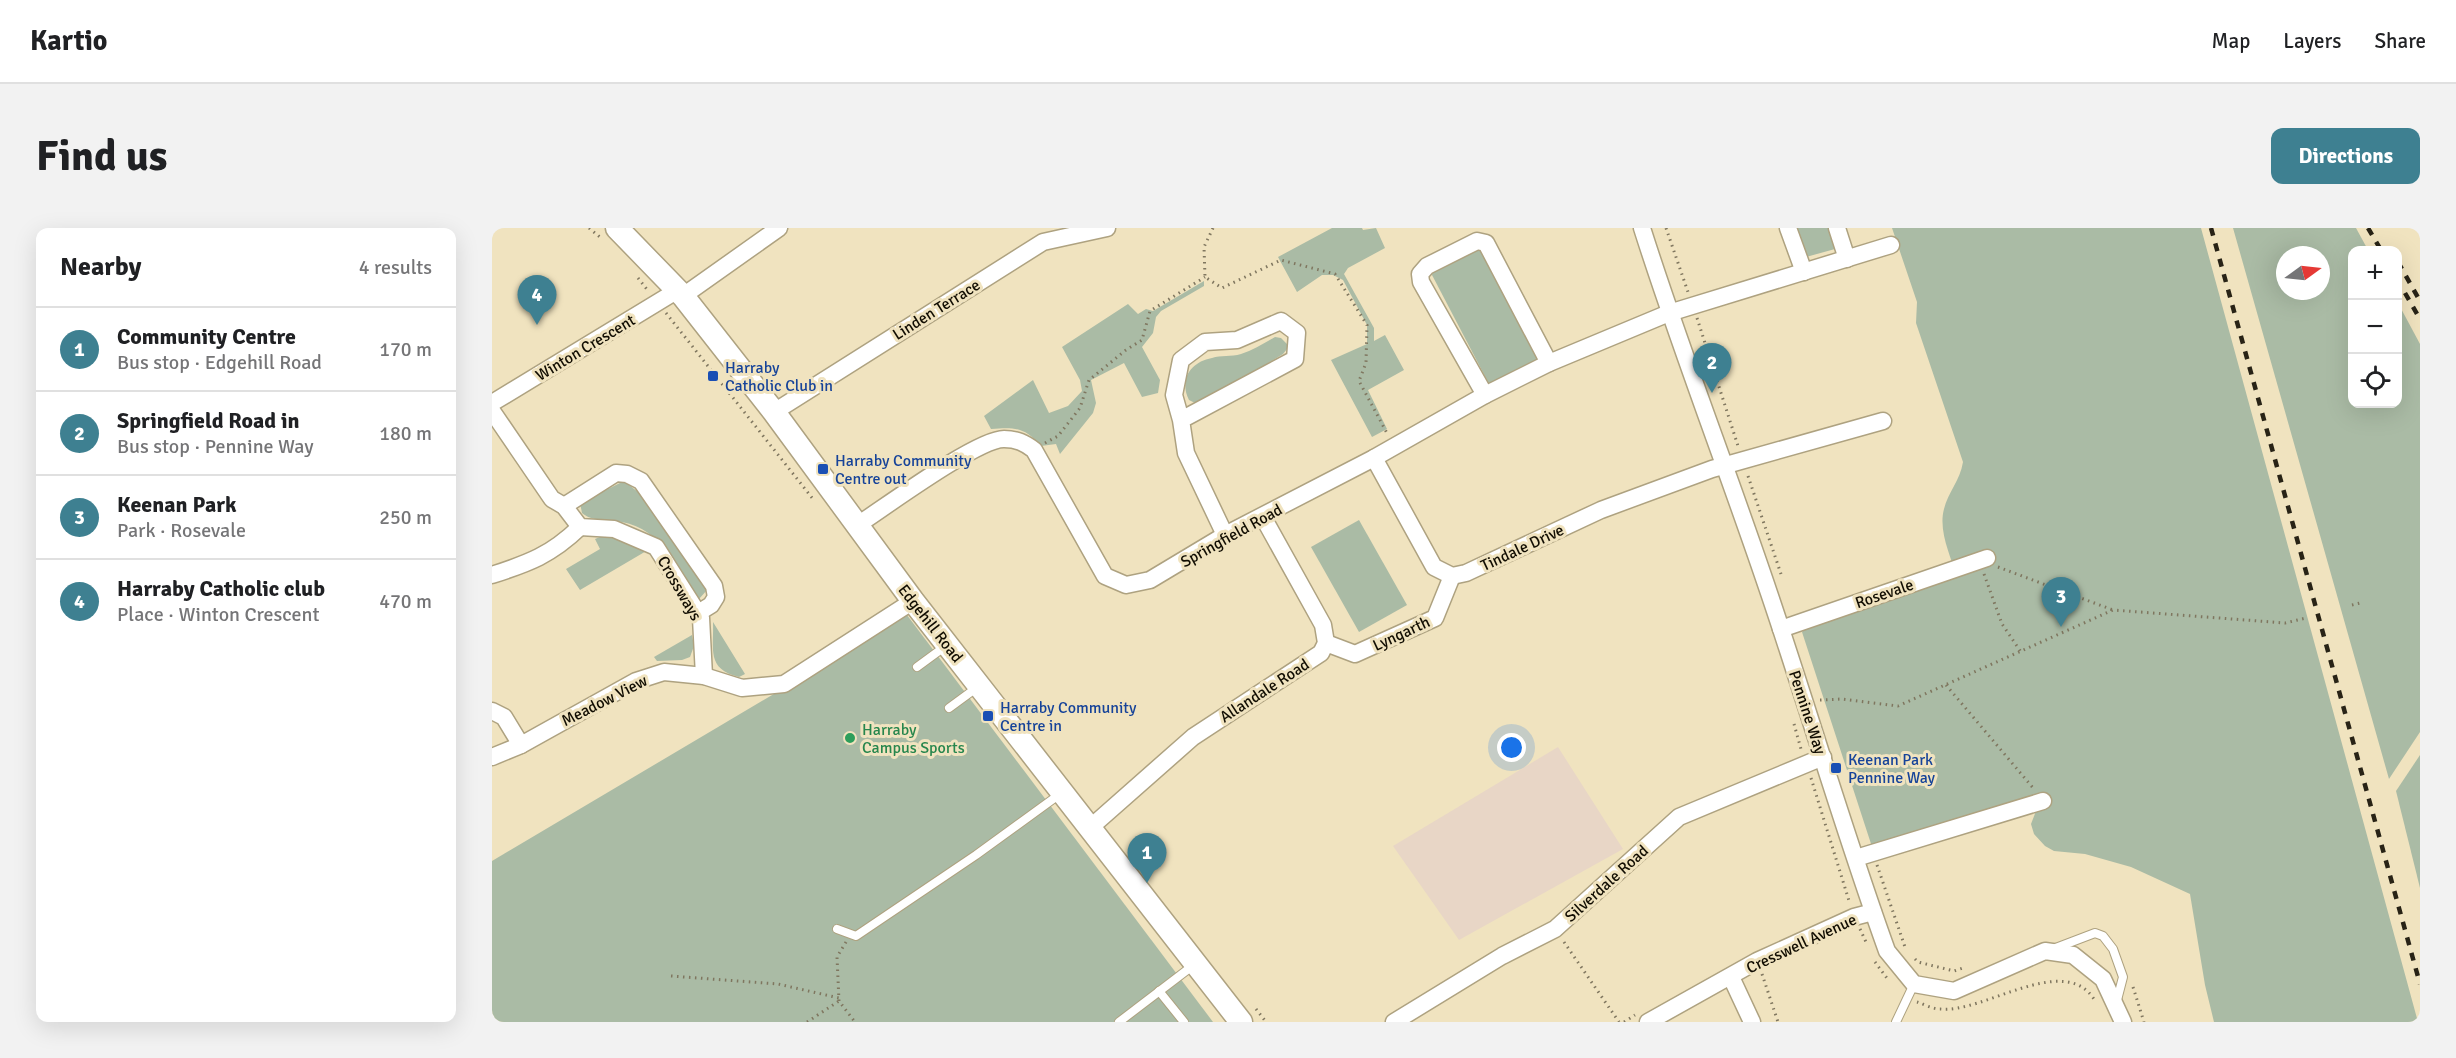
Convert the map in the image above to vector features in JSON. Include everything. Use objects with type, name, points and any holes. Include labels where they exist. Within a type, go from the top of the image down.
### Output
[{"type":"street","name":"Winton Crescent","points":[[492,403],[658,303],[681,293],[779,228]]},
{"type":"street","name":"Linden Terrace","points":[[774,412],[1043,242],[1107,228]]},
{"type":"street","name":"Pennine Way","points":[[1642,228],[1669,314],[1726,464],[1823,758],[1863,856],[1873,912],[1887,951],[1914,984]]},
{"type":"street","points":[[1788,228],[1804,272]]},
{"type":"street","points":[[1837,228],[1847,259]]},
{"type":"street","name":"Edgehill Road","points":[[611,235],[681,293],[774,412],[913,602],[1063,791],[1239,1021]]},
{"type":"street","points":[[1485,395],[1421,282],[1420,274],[1427,266],[1477,241],[1486,243],[1549,363]]},
{"type":"street","name":"Springfield Road","points":[[1034,450],[1105,576],[1126,585],[1150,580],[1225,535],[1395,447],[1485,395],[1549,363],[1669,314],[1891,245]]},
{"type":"street","points":[[1181,420],[1295,359],[1297,333],[1281,321],[1237,340],[1205,342],[1181,360],[1174,395],[1186,453],[1225,535]]},
{"type":"street","points":[[492,411],[552,499],[564,506],[580,527],[565,542],[535,560],[492,575]]},
{"type":"street","name":"Tindale Drive","points":[[1452,576],[1466,573],[1601,510],[1726,464],[1883,421]]},
{"type":"street","points":[[856,526],[973,449],[1002,439],[1023,442],[1034,450]]},
{"type":"street","points":[[1374,458],[1434,567],[1452,576]]},
{"type":"street","points":[[564,506],[616,472],[627,474],[641,481],[714,586],[716,597],[711,605],[698,613]]},
{"type":"street","points":[[1263,517],[1323,625],[1326,643]]},
{"type":"street","name":"Crossways","points":[[580,527],[614,529],[656,547],[701,618],[704,676]]},
{"type":"street","name":"Rosevale","points":[[1781,628],[1983,559]]},
{"type":"street","name":"Lyngarth","points":[[1326,643],[1355,654],[1435,618],[1452,576]]},
{"type":"street","name":"Meadow View","points":[[492,757],[521,745],[636,681],[664,672],[704,676],[742,688],[784,684],[913,602]]},
{"type":"street","name":"Allandale Road","points":[[1091,827],[1193,737],[1321,653],[1326,643]]},
{"type":"street","points":[[492,711],[504,717],[521,745]]},
{"type":"street","name":"Silverdale Road","points":[[1394,1022],[1502,956],[1555,929],[1679,817],[1823,758]]},
{"type":"street","points":[[1863,856],[2043,801]]},
{"type":"street","name":"Cresswell Avenue","points":[[1648,1022],[1757,961],[1854,917],[1873,912]]},
{"type":"street","points":[[1914,984],[1954,991],[2047,951],[2073,956],[2103,979],[2123,1022]]},
{"type":"street","name":"Cresswell Avenue","points":[[1731,977],[1752,1022]]},
{"type":"lane","points":[[917,667],[948,645]]},
{"type":"lane","points":[[949,708],[980,686]]},
{"type":"lane","points":[[837,929],[856,936],[1063,791]]},
{"type":"lane","points":[[2047,951],[2095,933],[2103,936],[2113,949],[2123,977],[2116,1005]]},
{"type":"lane","points":[[1119,1022],[1196,963]]},
{"type":"lane","points":[[1896,1022],[1914,984]]},
{"type":"lane","points":[[1160,991],[1184,1022]]},
{"type":"path","points":[[589,228],[611,235]]},
{"type":"path","points":[[1205,277],[1204,247],[1213,228]]},
{"type":"path","points":[[1666,228],[1783,579]]},
{"type":"path","points":[[1205,277],[1222,288],[1281,260],[1335,274],[1367,325],[1366,363],[1359,381],[1395,447]]},
{"type":"path","points":[[635,275],[819,507]]},
{"type":"path","points":[[1034,450],[1058,436],[1080,408],[1089,380],[1142,340],[1150,311],[1205,277]]},
{"type":"path","points":[[1983,559],[2114,610],[2285,623],[2306,618]]},
{"type":"path","points":[[1983,559],[2002,624],[2021,652]]},
{"type":"path","points":[[2352,605],[2360,603]]},
{"type":"path","points":[[1818,694],[1820,700],[1842,699],[1898,706],[2114,610]]},
{"type":"path","points":[[1946,685],[2043,801]]},
{"type":"path","points":[[1863,856],[1878,868],[1906,950]]},
{"type":"path","points":[[1555,929],[1619,1022]]},
{"type":"path","points":[[852,934],[837,957],[839,999],[855,1022]]},
{"type":"path","points":[[1912,956],[1918,962],[1954,971],[1975,965]]},
{"type":"path","points":[[1757,961],[1778,1022]]},
{"type":"path","points":[[2120,970],[2129,975],[2144,1022]]},
{"type":"path","points":[[671,976],[778,984],[839,999]]},
{"type":"path","points":[[807,1022],[839,999]]},
{"type":"shaded area","points":[[1558,747],[1623,849],[1459,940],[1393,846]]},
{"type":"green space","points":[[1332,228],[1362,228],[1363,230],[1376,228],[1385,248],[1348,268],[1344,274],[1374,328],[1374,341],[1385,335],[1404,370],[1368,390],[1387,429],[1372,437],[1331,360],[1367,344],[1367,325],[1343,280],[1333,275],[1322,275],[1297,292],[1278,257]]},
{"type":"green space","points":[[1796,228],[1828,228],[1835,249],[1806,257]]},
{"type":"green space","points":[[1892,228],[2201,228],[2418,1022],[2214,1022],[2205,985],[2190,894],[2131,867],[2085,854],[2054,851],[2045,846],[2034,834],[2031,824],[2036,811],[1874,853],[1802,632],[1957,577],[1946,544],[1943,517],[1946,503],[1963,462],[1916,323],[1917,302]]},
{"type":"green space","points":[[2233,228],[2356,228],[2366,246],[2348,246],[2348,408],[2402,408],[2402,310],[2420,344],[2420,732],[2389,779]]},
{"type":"green space","points":[[1476,249],[1481,249],[1537,356],[1538,365],[1489,384],[1432,275],[1433,270]]},
{"type":"green space","points":[[1204,281],[1204,286],[1161,311],[1156,317],[1153,333],[1142,347],[1160,380],[1158,393],[1142,397],[1124,363],[1091,380],[1096,403],[1093,413],[1060,454],[1056,444],[1041,446],[1030,435],[1019,430],[991,429],[984,416],[1033,380],[1049,413],[1068,406],[1082,391],[1080,380],[1062,347],[1128,304],[1138,314],[1146,309],[1153,311]]},
{"type":"green space","points":[[1275,337],[1281,338],[1287,344],[1287,349],[1283,354],[1207,401],[1195,403],[1189,400],[1185,386],[1186,379],[1188,373],[1198,363],[1215,357],[1241,354]]},
{"type":"green space","points":[[624,481],[638,492],[707,590],[699,599],[659,541],[636,526],[595,519],[582,513],[580,503]]},
{"type":"green space","points":[[1359,520],[1407,605],[1359,632],[1311,547]]},
{"type":"green space","points":[[607,534],[648,550],[580,590],[566,569],[600,549],[595,539]]},
{"type":"green space","name":"Harraby Campus Sports","points":[[907,615],[1213,1022],[492,1022],[492,861]]},
{"type":"green space","points":[[713,622],[745,674],[739,677],[728,673],[717,663],[713,649]]},
{"type":"green space","points":[[692,635],[694,646],[690,657],[682,660],[657,661],[654,657]]},
{"type":"green space","points":[[2420,755],[2420,888],[2396,791]]},
{"type":"railway","points":[[2211,228],[2420,984]]},
{"type":"railway","points":[[2368,228],[2379,246]]},
{"type":"railway","points":[[2402,269],[2420,301]]},
{"type":"railway","points":[[2405,293],[2420,319]]},
{"type":"place","name":"Harraby Catholic club","points":[[537,325]]},
{"type":"place","name":"Harraby Catholic Club in","points":[[713,376]]},
{"type":"place","name":"Springfield Road in","points":[[1712,393]]},
{"type":"place","name":"Harraby Community Centre out","points":[[823,469]]},
{"type":"place","name":"Keenan Park","points":[[2061,627]]},
{"type":"place","name":"Harraby Community Centre in","points":[[988,716]]},
{"type":"place","name":"Harraby Campus Sports","points":[[850,738]]},
{"type":"place","name":"Keenan Park Pennine Way","points":[[1836,768]]},
{"type":"place","name":"Community Centre","points":[[1147,883]]}]
